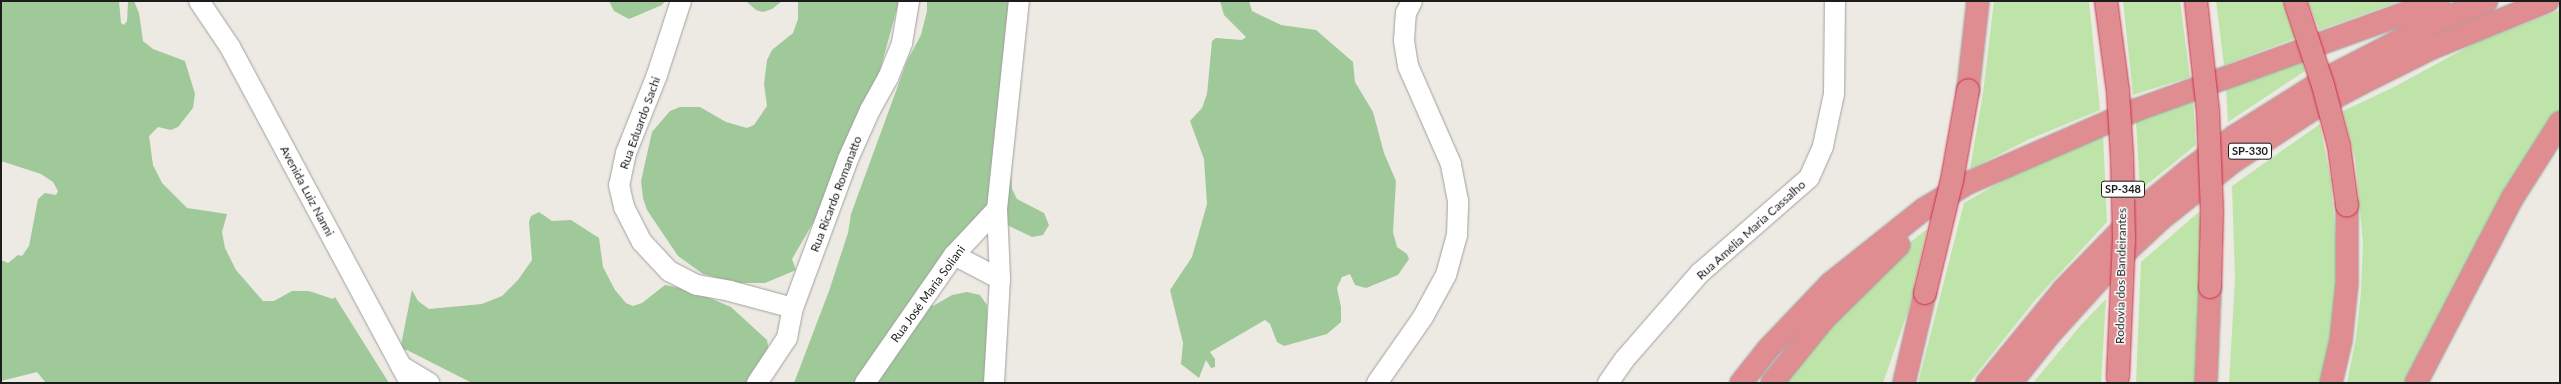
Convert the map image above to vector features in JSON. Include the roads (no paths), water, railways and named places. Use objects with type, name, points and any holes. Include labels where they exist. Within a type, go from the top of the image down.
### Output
[{"type":"highway","points":[[1904,383],[1952,180],[1968,90],[1978,1]]},
{"type":"highway","name":"Rodovia dos Bandeirantes","points":[[2106,1],[2118,91],[2122,157],[2124,238],[2118,380]]},
{"type":"highway","points":[[2196,1],[2208,112],[2212,212],[2206,383]]},
{"type":"highway","points":[[2295,1],[2323,85],[2339,146],[2347,205],[2347,283],[2340,340],[2331,383]]},
{"type":"highway","points":[[1741,383],[1801,313],[1863,256],[1924,209],[1968,183],[2136,110],[2438,1]]},
{"type":"highway","name":"SP-330","points":[[1987,383],[2063,290],[2145,206],[2190,169],[2235,136],[2327,78],[2433,23],[2487,1]]},
{"type":"highway","name":"SP-330","points":[[2011,383],[2050,334],[2115,262],[2167,214],[2234,161],[2315,108],[2362,83],[2432,48],[2548,1]]},
{"type":"highway","points":[[2416,383],[2513,197],[2560,123]]},
{"type":"highway","points":[[1772,383],[1824,319],[1879,262],[1957,199],[2030,156]]},
{"type":"highway","points":[[1894,383],[1925,296]]},
{"type":"street","name":"Avenida Luiz Nanni","points":[[199,1],[230,47],[406,375]]},
{"type":"street","name":"Rua Eduardo Sachi","points":[[680,1],[657,75],[626,153],[619,185],[624,207],[642,242],[669,271],[697,285],[730,291],[793,308]]},
{"type":"street","name":"Rua Ricardo Romanatto","points":[[757,383],[787,338],[793,308],[848,159],[870,110],[888,78],[902,43],[908,1]]},
{"type":"street","points":[[994,383],[1000,279],[998,209],[1019,1]]},
{"type":"street","points":[[1377,383],[1429,305],[1446,275],[1457,235],[1458,201],[1451,164],[1408,66],[1404,40],[1406,13],[1412,1]]},
{"type":"street","name":"Rua Amélia Maria Cassalho","points":[[1608,383],[1624,360],[1700,273],[1809,178],[1823,146],[1834,94],[1835,1]]},
{"type":"street","name":"Rua José Maria Soliani","points":[[865,383],[954,255],[998,209]]},
{"type":"street","points":[[954,255],[1000,279]]},
{"type":"street","points":[[406,375],[429,383]]}]
